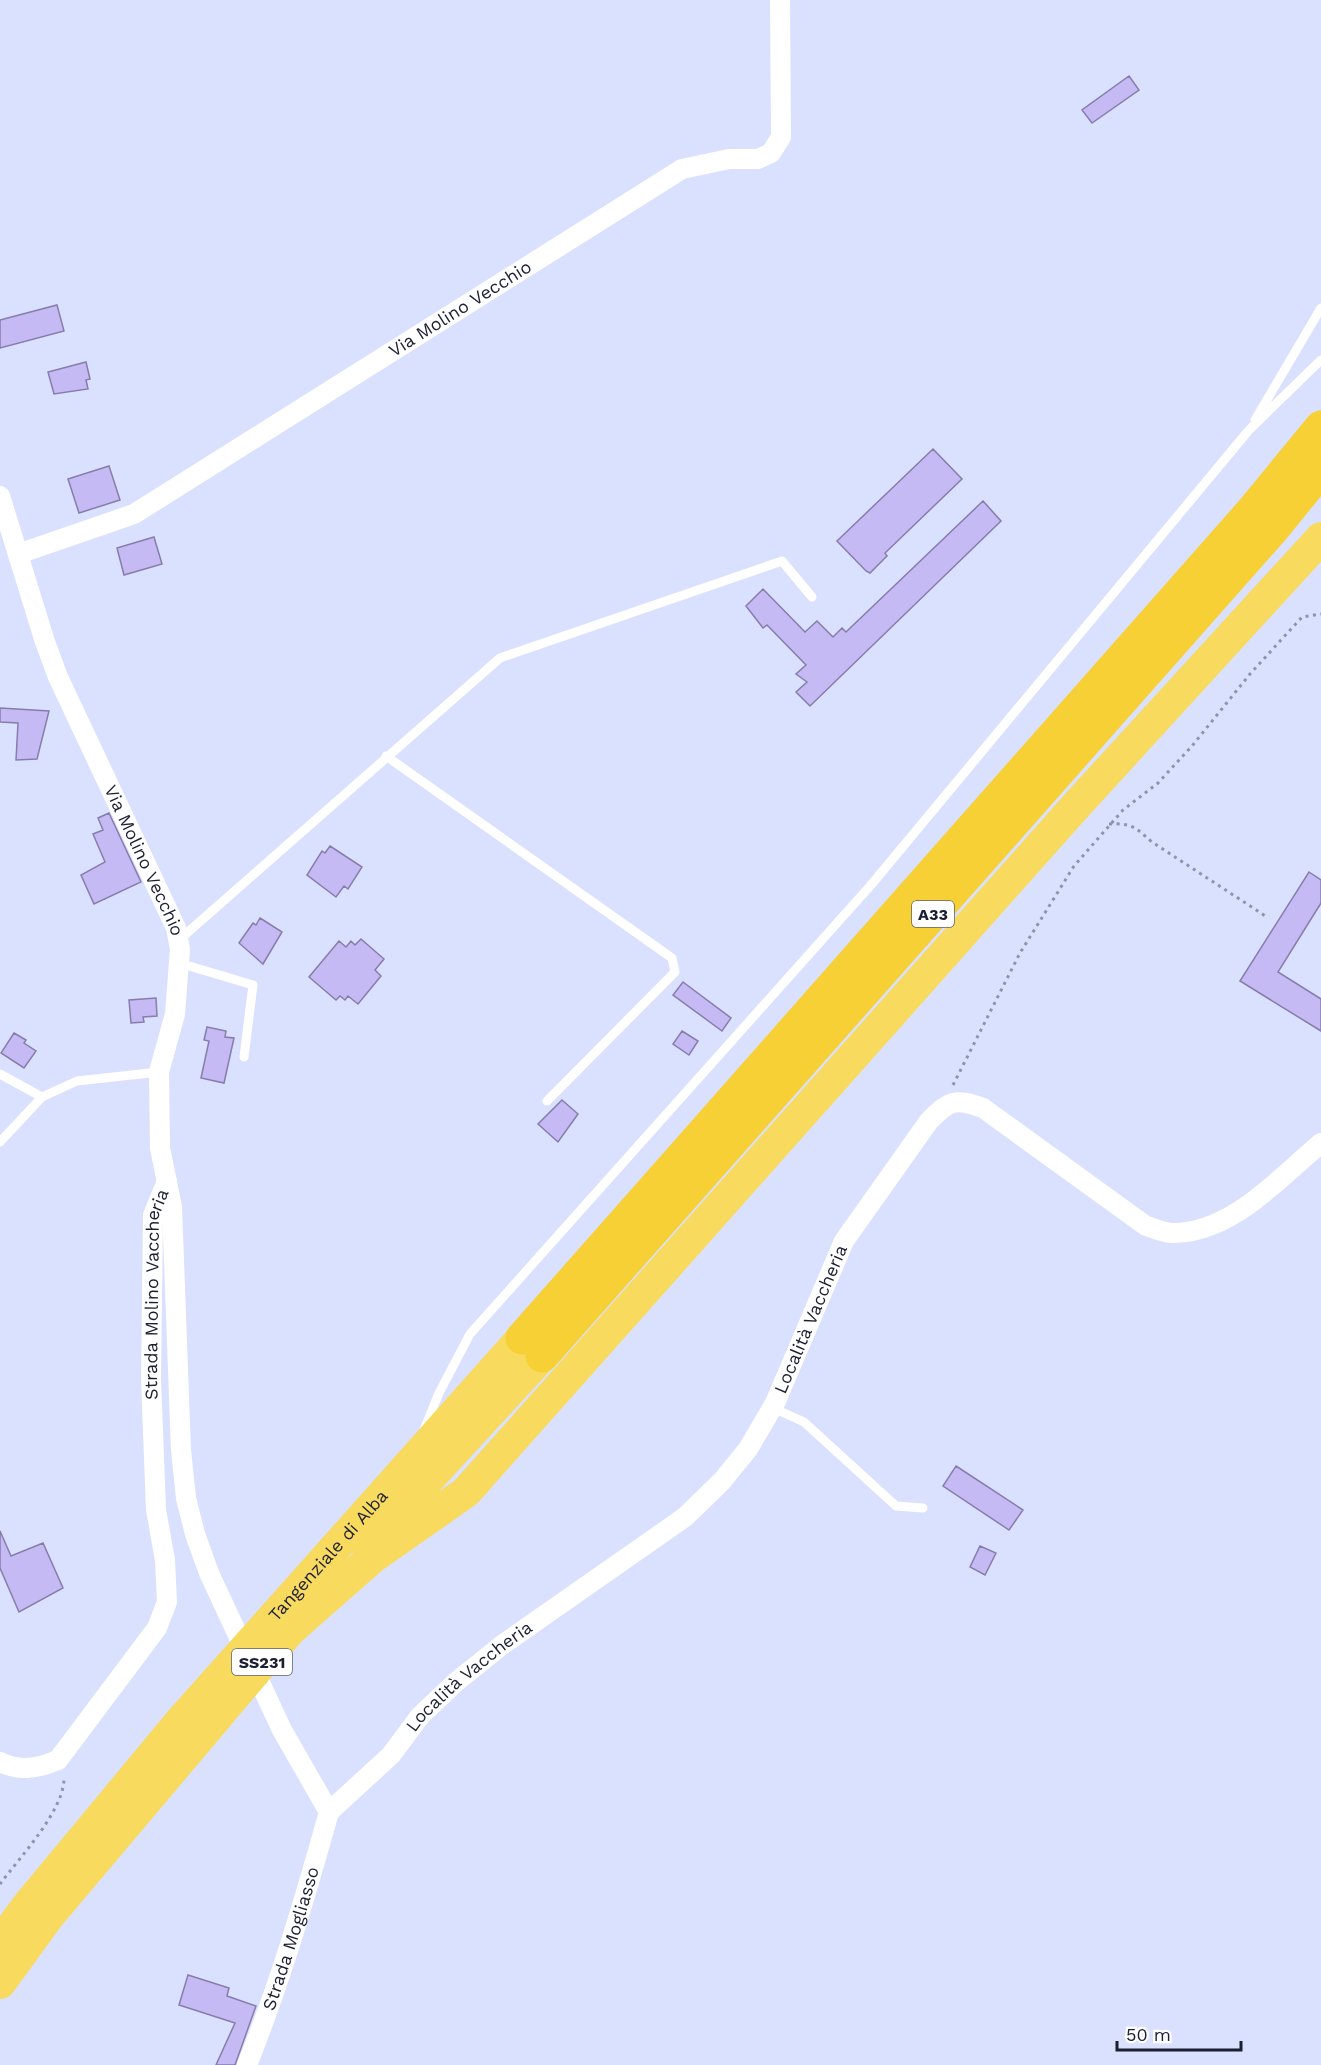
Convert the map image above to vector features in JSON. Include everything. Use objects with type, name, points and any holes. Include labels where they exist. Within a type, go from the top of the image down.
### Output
[{"type":"highway","name":"A33","points":[[532,1347],[1252,511],[1321,427]]},
{"type":"highway","name":"A33","points":[[532,1347],[1273,529],[1321,470]]},
{"type":"highway","points":[[288,1632],[372,1558],[466,1492],[1074,808],[1321,538]]},
{"type":"highway","name":"Tangenziale di Alba","points":[[0,1943],[28,1905],[179,1723],[409,1466],[532,1347]]},
{"type":"highway","name":"SS231","points":[[0,1983],[48,1917],[532,1347]]},
{"type":"street","name":"Via Molino Vecchio","points":[[18,554],[134,514],[682,169],[712,161],[758,159],[771,153],[781,137],[780,0]]},
{"type":"street","name":"Via Molino Vecchio","points":[[0,496],[58,677],[176,928],[179,940],[175,1014],[159,1072],[160,1148],[167,1181]]},
{"type":"street","points":[[946,1104],[962,1101],[983,1108],[1146,1226],[1171,1233],[1197,1230],[1227,1219],[1321,1143]]},
{"type":"street","name":"Località Vaccheria","points":[[329,1812],[391,1755],[420,1716],[456,1682],[502,1646],[685,1517],[722,1481],[748,1449],[772,1407],[844,1241],[929,1120],[946,1104]]},
{"type":"street","name":"Strada Molino Vaccheria","points":[[167,1181],[172,1207],[181,1450],[186,1498],[195,1534],[209,1573],[282,1730],[329,1812]]},
{"type":"street","name":"Strada Molino Vaccheria","points":[[58,1760],[157,1628],[166,1602],[165,1560],[156,1510],[151,1379],[153,1215],[167,1181]]},
{"type":"street","points":[[0,1762],[36,1769],[58,1760]]},
{"type":"street","name":"Strada Mogliasso","points":[[247,2065],[267,2016],[329,1812]]},
{"type":"lane","points":[[1249,430],[1321,308]]},
{"type":"lane","points":[[409,1466],[439,1393],[470,1334],[871,885],[1249,430],[1321,360]]},
{"type":"lane","points":[[179,940],[500,658],[782,561],[812,597]]},
{"type":"lane","points":[[386,756],[672,958],[675,972],[547,1101]]},
{"type":"lane","points":[[179,963],[253,985],[244,1058]]},
{"type":"lane","points":[[0,1142],[42,1097],[77,1081],[159,1072]]},
{"type":"lane","points":[[0,1074],[42,1097]]},
{"type":"lane","points":[[772,1407],[804,1422],[896,1506],[923,1508]]},
{"type":"path","points":[[946,1104],[954,1082],[1048,905],[1074,866],[1109,824],[1158,783],[1192,746],[1250,674],[1302,617],[1321,614]]},
{"type":"path","points":[[1109,824],[1128,824],[1136,827],[1152,842],[1267,917]]},
{"type":"path","points":[[0,1884],[58,1805],[64,1786],[64,1772],[58,1760]]},
{"type":"building","points":[[1129,76],[1139,90],[1092,123],[1082,110]]},
{"type":"building","points":[[57,305],[64,331],[0,348],[0,320]]},
{"type":"building","points":[[86,362],[90,379],[86,380],[88,389],[54,394],[48,372]]},
{"type":"building","points":[[933,449],[962,479],[885,553],[887,556],[870,573],[866,571],[837,541]]},
{"type":"building","points":[[109,466],[120,500],[79,513],[68,479]]},
{"type":"building","points":[[983,501],[1001,521],[810,706],[796,692],[807,682],[796,674],[806,665],[767,625],[763,628],[746,606],[763,589],[805,632],[817,621],[833,637],[842,628],[846,632]]},
{"type":"building","points":[[154,537],[162,564],[124,575],[117,548]]},
{"type":"building","points":[[0,708],[49,711],[37,759],[16,760],[18,723],[0,722]]},
{"type":"building","points":[[109,813],[141,882],[94,904],[81,875],[105,862],[93,834],[103,830],[98,818]]},
{"type":"building","points":[[330,846],[362,867],[348,889],[344,886],[336,897],[307,875],[322,851],[325,853]]},
{"type":"building","points":[[1309,872],[1321,880],[1321,903],[1278,972],[1321,999],[1321,1031],[1240,981]]},
{"type":"building","points":[[260,918],[282,932],[263,964],[239,943],[253,923],[256,925]]},
{"type":"building","points":[[361,939],[384,959],[375,970],[381,976],[358,1004],[348,996],[345,1000],[340,996],[336,1000],[309,977],[339,941],[346,947],[351,941],[355,945]]},
{"type":"building","points":[[683,982],[731,1018],[722,1031],[673,995]]},
{"type":"building","points":[[156,998],[157,1016],[143,1017],[144,1022],[131,1023],[129,1000]]},
{"type":"building","points":[[207,1027],[226,1031],[225,1037],[234,1038],[224,1083],[201,1078],[209,1041],[204,1040]]},
{"type":"building","points":[[682,1031],[698,1041],[689,1055],[673,1044]]},
{"type":"building","points":[[14,1033],[26,1040],[24,1043],[36,1051],[24,1068],[1,1053]]},
{"type":"building","points":[[562,1100],[578,1114],[558,1142],[538,1124]]},
{"type":"building","points":[[956,1466],[1023,1510],[1009,1530],[943,1486]]},
{"type":"building","points":[[0,1531],[11,1556],[43,1543],[63,1588],[19,1612],[0,1568]]},
{"type":"building","points":[[980,1546],[996,1553],[985,1575],[970,1567]]},
{"type":"building","points":[[188,1975],[229,1988],[227,1996],[256,2006],[235,2065],[216,2065],[235,2023],[179,2005]]}]
